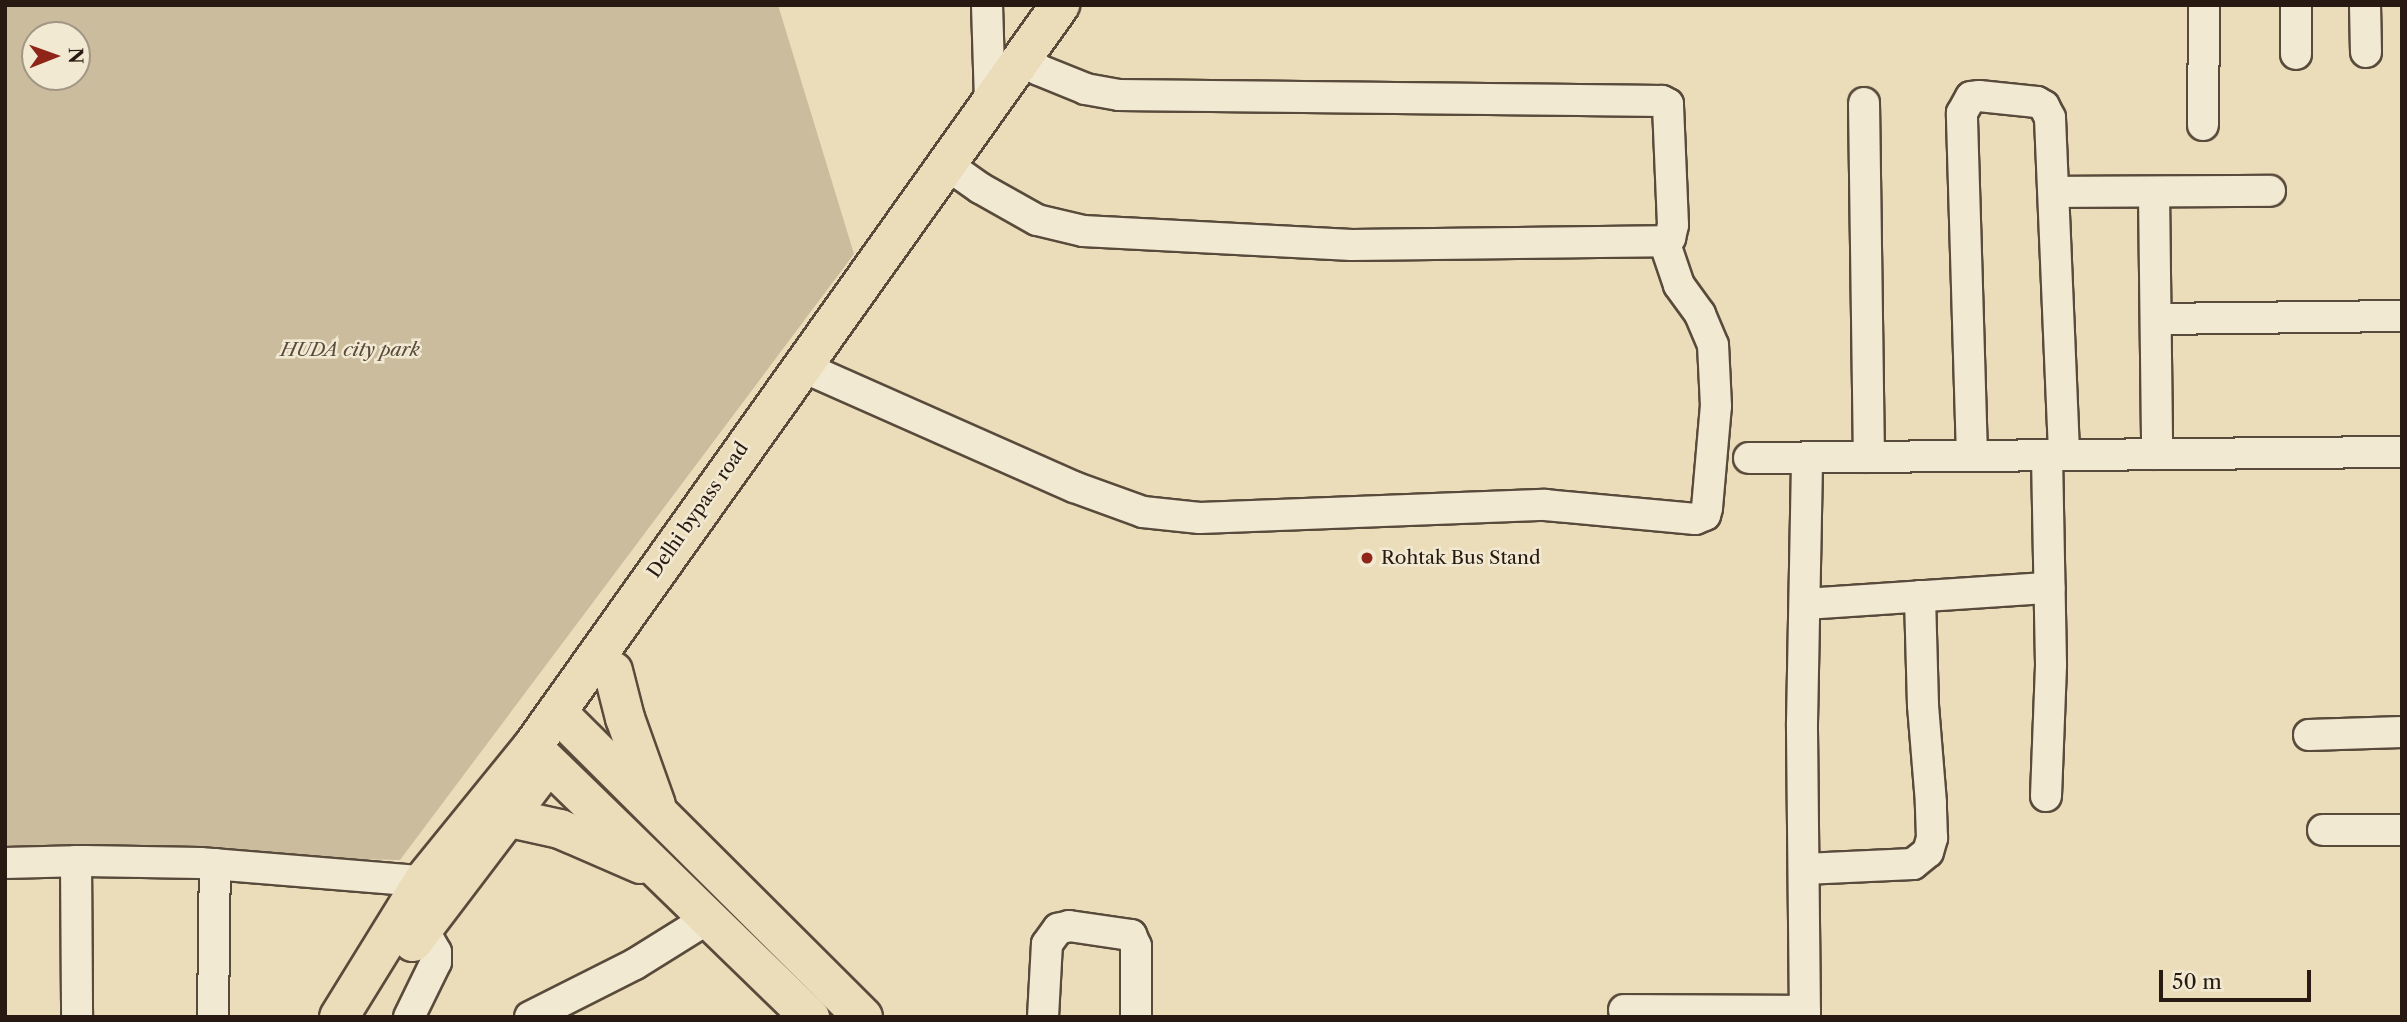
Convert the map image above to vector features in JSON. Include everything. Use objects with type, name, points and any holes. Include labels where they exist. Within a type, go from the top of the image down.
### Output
[{"type":"main road","name":"Delhi bypass road","points":[[339,1017],[439,882],[565,720],[1031,64],[1060,5]]},
{"type":"main road","name":"Delhi bypass road","points":[[954,171],[990,102],[1031,64],[1085,5]]},
{"type":"main road","name":"Delhi bypass road","points":[[565,720],[612,671],[812,370]]},
{"type":"main road","points":[[612,671],[625,718],[660,816]]},
{"type":"main road","points":[[565,720],[863,1017]]},
{"type":"main road","name":"Delhi bypass road","points":[[367,1017],[422,928],[439,882],[510,818],[540,755]]},
{"type":"main road","points":[[540,755],[810,1017]]},
{"type":"main road","points":[[510,818],[560,829],[662,873]]},
{"type":"street","points":[[987,5],[990,102]]},
{"type":"street","points":[[2203,125],[2204,5]]},
{"type":"street","points":[[2296,5],[2296,54]]},
{"type":"street","points":[[2365,5],[2366,52]]},
{"type":"street","points":[[954,171],[1037,220],[1083,231],[1352,245],[1664,241],[1670,238],[1673,225],[1668,104],[1662,101],[1119,95],[1086,89],[1031,64]]},
{"type":"street","points":[[1972,456],[1962,113],[1970,97],[2027,100],[2044,106],[2050,118],[2054,192],[2056,455],[2049,588],[2051,664],[2046,796]]},
{"type":"street","points":[[1864,103],[1869,457]]},
{"type":"street","points":[[2054,192],[2270,191]]},
{"type":"street","points":[[2154,192],[2157,454]]},
{"type":"street","points":[[812,370],[1074,487],[1143,512],[1200,518],[1545,505],[1695,519],[1705,515],[1707,508],[1716,406],[1713,345],[1700,314],[1679,285],[1664,241]]},
{"type":"street","points":[[2156,319],[2402,316]]},
{"type":"street","points":[[1749,458],[2402,452]]},
{"type":"street","points":[[1624,1010],[1805,1014],[1807,458]]},
{"type":"street","points":[[1805,604],[2049,588]]},
{"type":"street","points":[[1804,869],[1913,864],[1928,852],[1932,838],[1931,803],[1923,705],[1920,596]]},
{"type":"street","points":[[2309,734],[2402,732]]},
{"type":"street","points":[[2323,830],[2402,830]]},
{"type":"street","points":[[5,863],[76,861],[215,864],[439,882]]},
{"type":"street","points":[[76,861],[77,1017]]},
{"type":"street","points":[[213,1017],[215,864]]},
{"type":"street","points":[[530,1017],[635,964],[709,918]]},
{"type":"street","points":[[1042,1017],[1047,944],[1058,929],[1069,926],[1131,935],[1136,946],[1136,1017]]},
{"type":"street","points":[[409,1017],[436,962],[436,952],[422,928]]},
{"type":"green space","name":"HUDA city park","points":[[5,5],[778,5],[854,254],[400,860],[5,851]]},
{"type":"place","name":"Rohtak Bus Stand","points":[[1367,558]]}]
